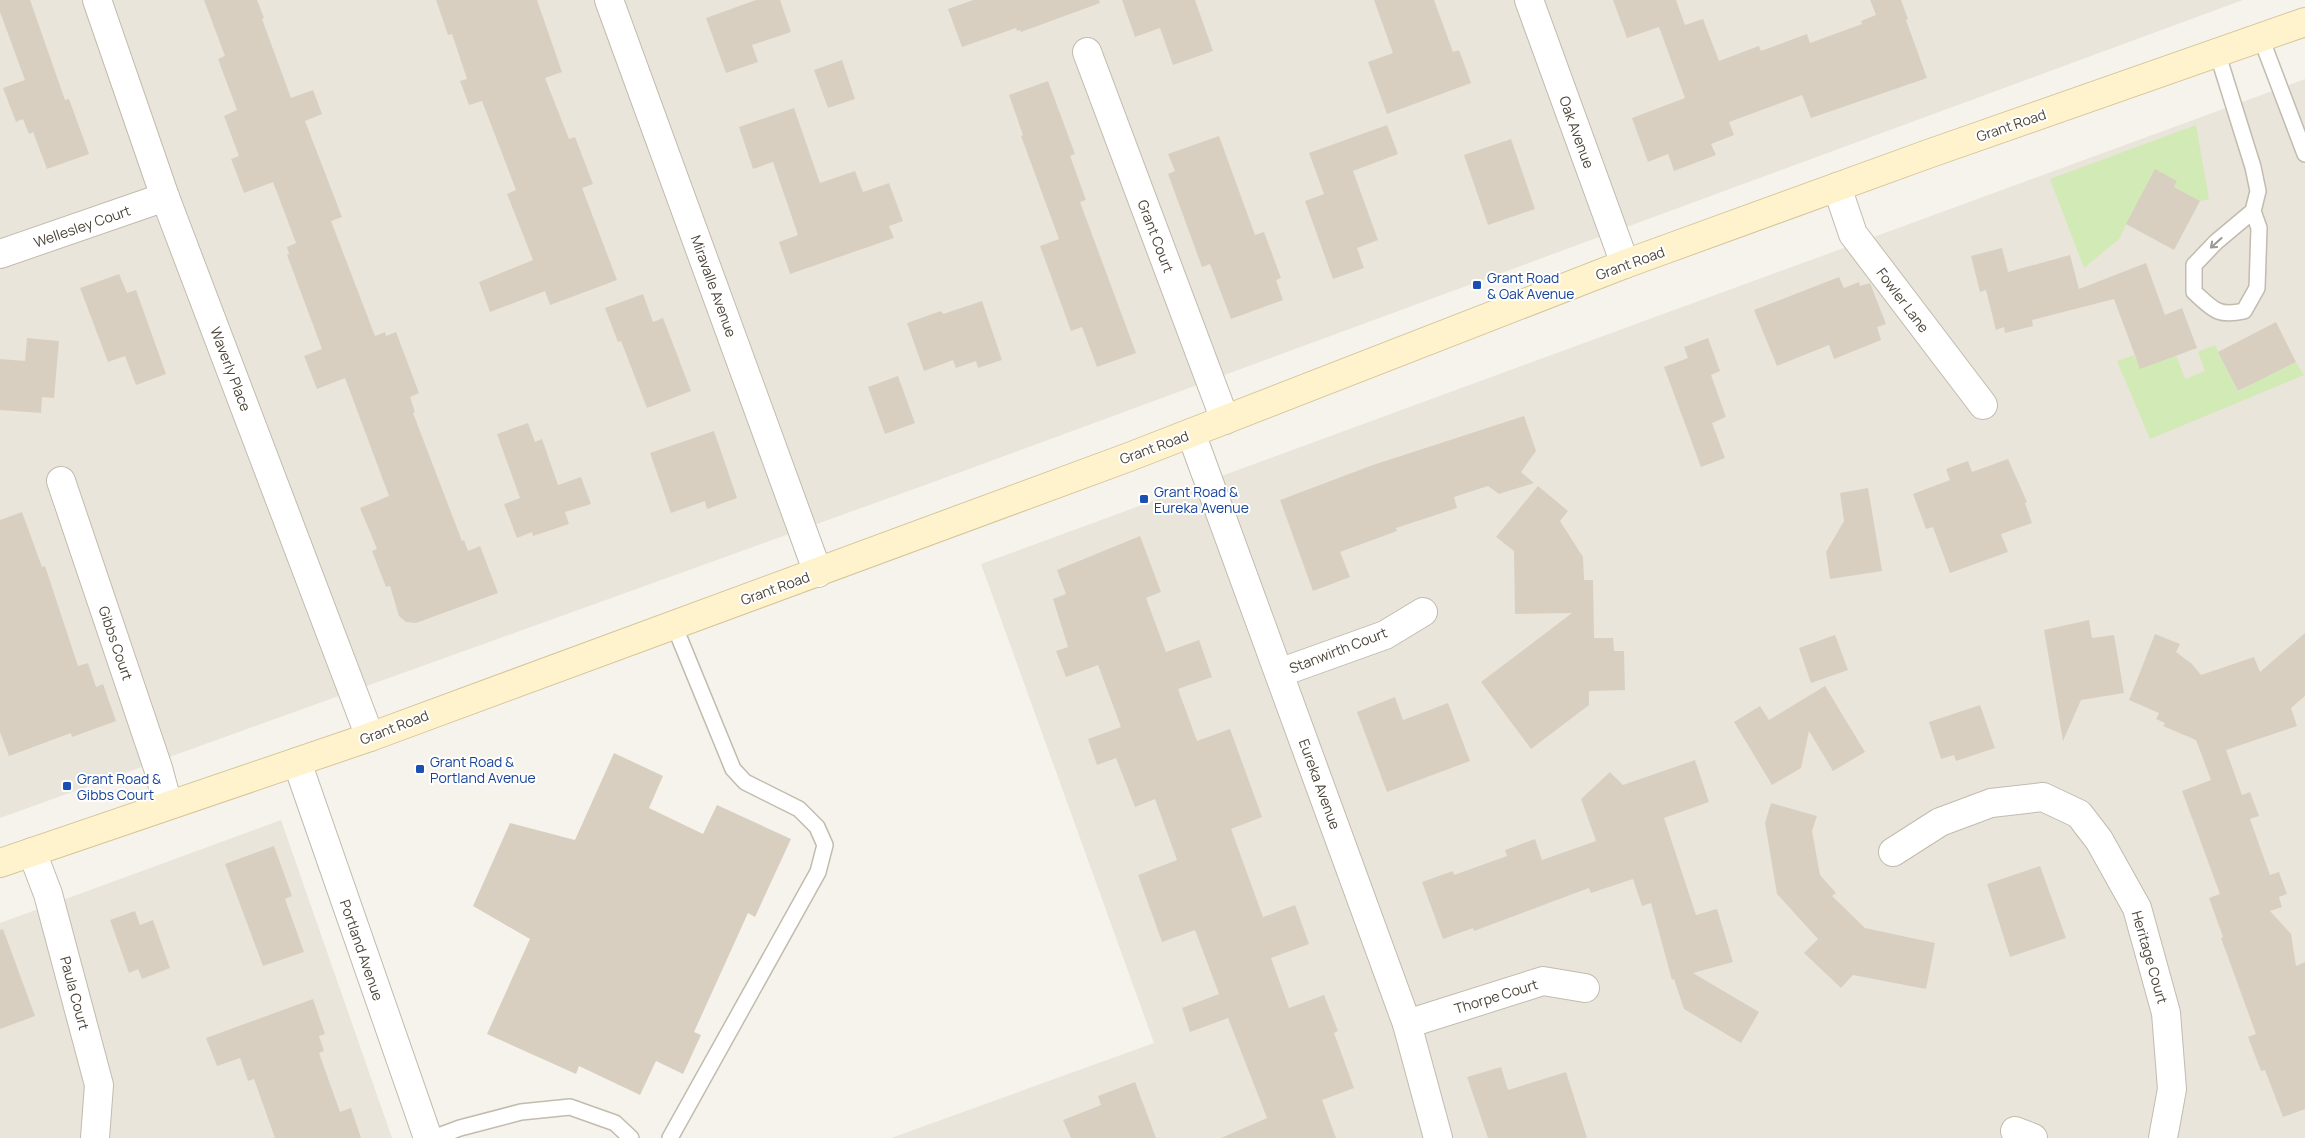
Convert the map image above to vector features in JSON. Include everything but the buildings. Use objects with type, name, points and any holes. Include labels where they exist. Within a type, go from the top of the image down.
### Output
[{"type":"main road","name":"Grant Road","points":[[0,863],[370,737],[1191,433],[1625,264],[2216,52],[2305,22]]},
{"type":"street","name":"Waverly Place","points":[[97,0],[165,197],[370,737]]},
{"type":"street","name":"Miravalle Avenue","points":[[609,0],[818,572]]},
{"type":"street","name":"Oak Avenue","points":[[1529,0],[1625,264]]},
{"type":"street","name":"Grant Court","points":[[1087,52],[1225,420]]},
{"type":"street","name":"Fowler Lane","points":[[1837,187],[1853,234],[1983,405]]},
{"type":"street","name":"Wellesley Court","points":[[0,254],[165,197]]},
{"type":"street","name":"Eureka Avenue","points":[[1191,433],[1407,1024],[1438,1138]]},
{"type":"street","name":"Gibbs Court","points":[[62,482],[158,768],[168,805]]},
{"type":"street","name":"Stanwirth Court","points":[[1279,673],[1385,635],[1423,612]]},
{"type":"street","name":"Portland Avenue","points":[[297,762],[428,1138]]},
{"type":"street","name":"Heritage Court","points":[[1893,852],[1940,822],[1991,803],[2043,797],[2079,814],[2099,840],[2137,908],[2166,1013],[2172,1089],[2163,1138]]},
{"type":"street","name":"Paula Court","points":[[32,852],[48,894],[99,1086],[95,1138]]},
{"type":"street","name":"Thorpe Court","points":[[1407,1024],[1543,981],[1585,988]]},
{"type":"lane","points":[[2261,38],[2305,154]]},
{"type":"lane","points":[[2216,52],[2253,167],[2258,191],[2253,212],[2260,228],[2257,288],[2244,311],[2232,314],[2217,313],[2194,292],[2194,265],[2216,242],[2253,212]]},
{"type":"lane","points":[[670,1138],[818,872],[825,845],[817,827],[799,809],[745,782],[733,769],[674,625]]},
{"type":"lane","points":[[434,1138],[460,1128],[521,1112],[570,1107],[615,1122],[631,1138]]},
{"type":"shaded area","points":[[0,0],[2243,0],[939,480],[0,818]]},
{"type":"shaded area","points":[[2305,79],[2305,1138],[891,1138],[1154,1043],[981,564]]},
{"type":"shaded area","points":[[281,820],[392,1138],[0,1138],[0,923]]},
{"type":"green space","points":[[2196,125],[2209,199],[2200,201],[2174,187],[2177,181],[2155,170],[2119,239],[2084,268],[2050,179]]},
{"type":"green space","points":[[2215,345],[2238,392],[2252,384],[2249,378],[2270,375],[2296,362],[2304,375],[2150,439],[2117,361],[2134,355],[2140,368],[2176,355],[2185,379],[2205,371],[2198,352]]},
{"type":"place","name":"Grant Road & Oak Avenue","points":[[1477,285]]},
{"type":"place","name":"Grant Road & Eureka Avenue","points":[[1144,499]]},
{"type":"place","name":"Grant Road & Portland Avenue","points":[[420,769]]},
{"type":"place","name":"Grant Road & Gibbs Court","points":[[67,786]]}]
